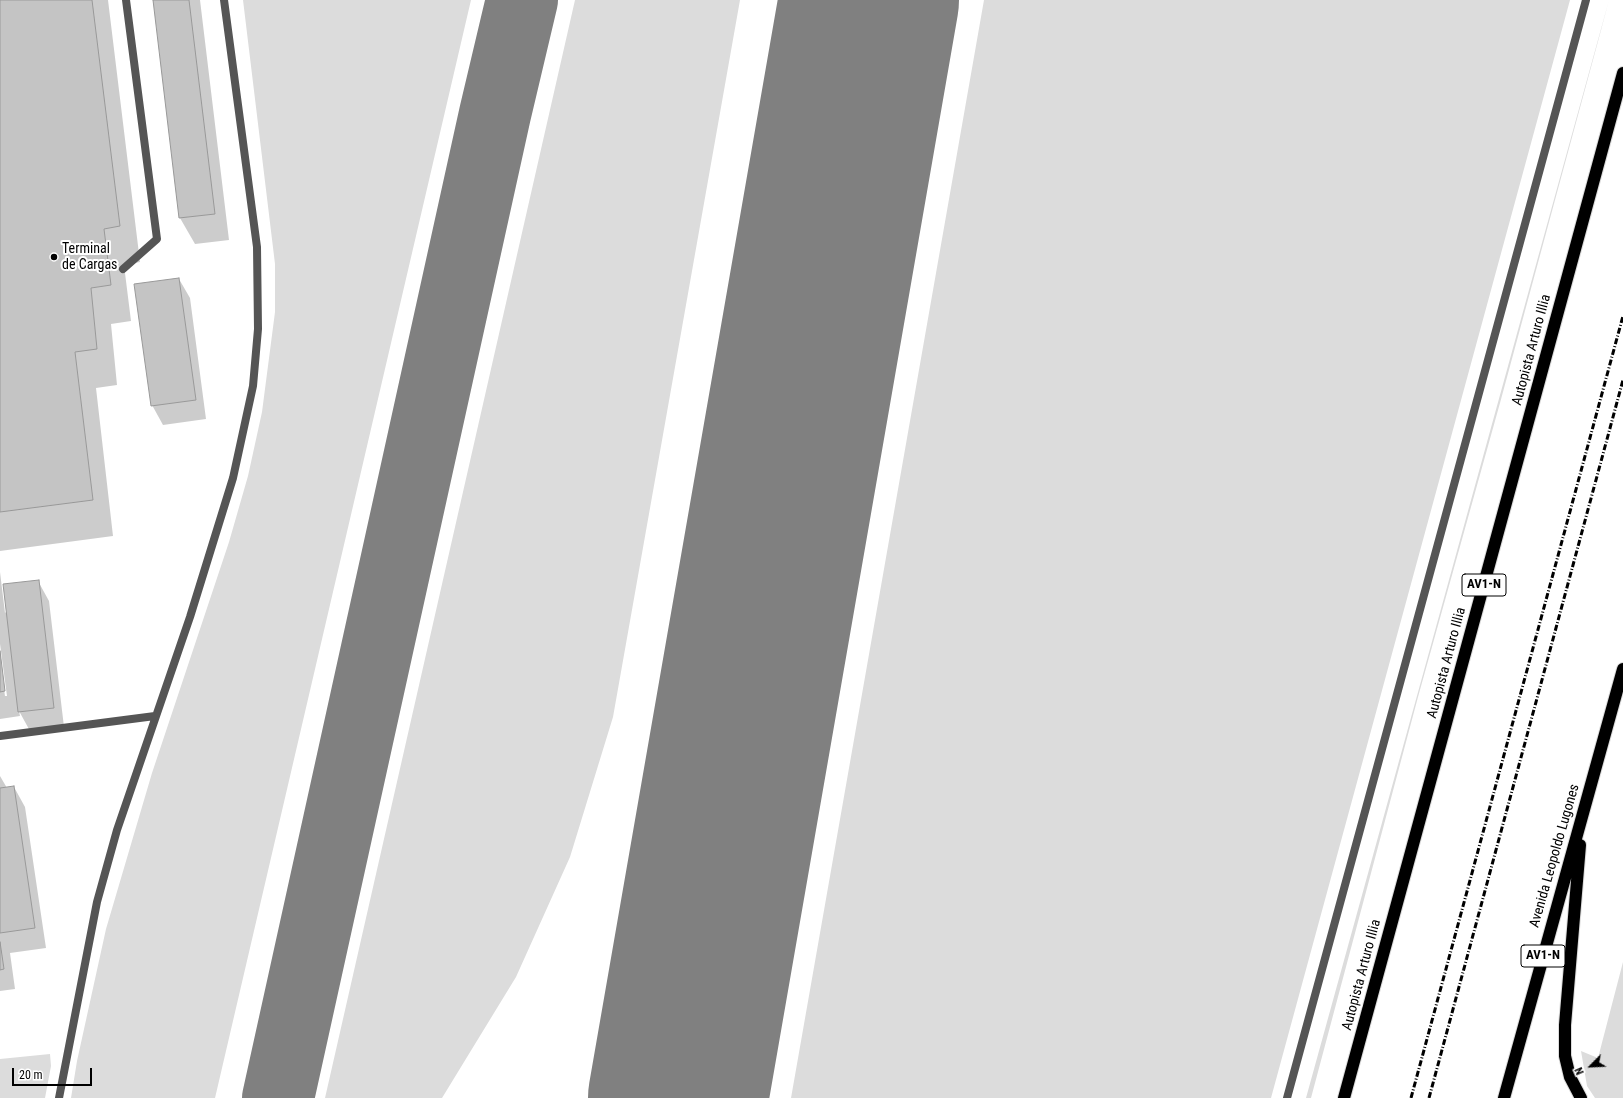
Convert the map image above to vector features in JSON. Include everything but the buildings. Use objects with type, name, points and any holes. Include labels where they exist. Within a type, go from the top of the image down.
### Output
[{"type":"highway","name":"Autopista Arturo Illia","points":[[1344,1098],[1623,73]]},
{"type":"highway","name":"Avenida Leopoldo Lugones","points":[[1504,1098],[1623,669]]},
{"type":"highway","points":[[1581,1098],[1570,1077],[1565,1056],[1565,1025],[1583,813]]},
{"type":"lane","points":[[124,269],[157,239],[126,0]]},
{"type":"lane","points":[[59,1098],[97,902],[117,830],[190,617],[233,478],[253,386],[258,329],[257,247],[224,0]]},
{"type":"lane","points":[[1287,1098],[1586,0]]},
{"type":"lane","points":[[0,736],[155,716]]},
{"type":"shaded area","points":[[243,0],[471,0],[215,1098],[71,1098],[77,1061],[106,929],[152,773],[229,542],[248,476],[262,412],[275,312],[275,264]]},
{"type":"shaded area","points":[[575,0],[740,0],[613,717],[570,857],[516,977],[442,1098],[325,1098]]},
{"type":"shaded area","points":[[984,0],[1570,0],[1271,1098],[791,1098]]},
{"type":"shaded area","points":[[1609,0],[1500,403],[1418,697],[1311,1098],[1306,1098]]},
{"type":"shaded area","points":[[1623,962],[1623,1098],[1595,1098],[1587,1086],[1581,1051],[1598,1058]]},
{"type":"shaded area","points":[[50,1054],[51,1066],[45,1098],[0,1098],[0,1059]]},
{"type":"taxiway","points":[[278,1098],[495,114],[522,0]]},
{"type":"runway","points":[[678,1098],[869,0]]},
{"type":"railway","points":[[1411,1098],[1623,316]]},
{"type":"railway","points":[[1429,1098],[1623,380]]},
{"type":"place","name":"Terminal de Cargas","points":[[54,257]]}]
